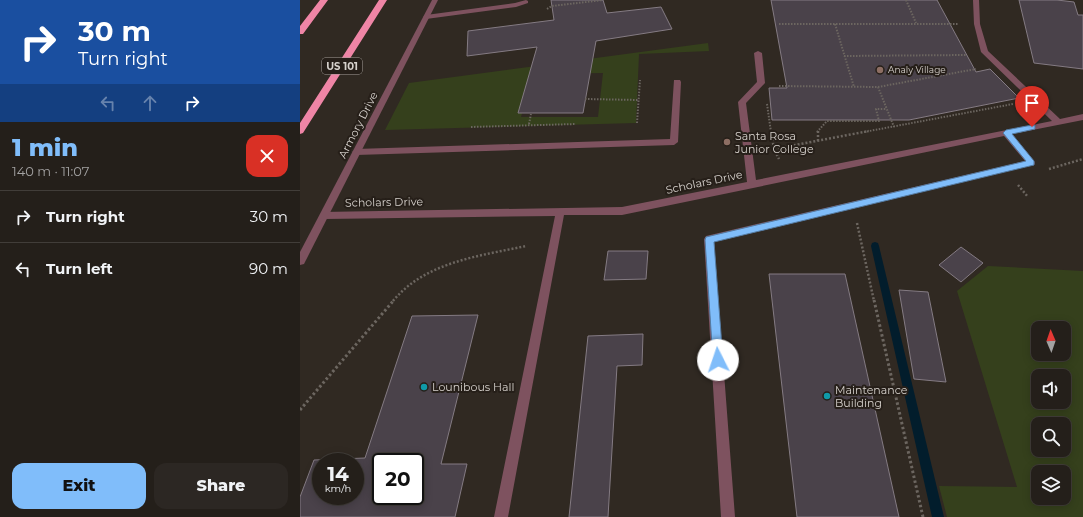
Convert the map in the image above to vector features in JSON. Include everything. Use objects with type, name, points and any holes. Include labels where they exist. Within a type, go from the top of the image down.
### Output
[{"type":"highway","points":[[300,32],[324,0]]},
{"type":"highway","name":"US 101","points":[[300,131],[384,0]]},
{"type":"street","name":"Armory Drive","points":[[300,261],[325,216],[356,152],[435,0]]},
{"type":"street","points":[[976,0],[977,24],[984,52],[1058,122]]},
{"type":"street","points":[[426,17],[516,5],[526,2]]},
{"type":"street","points":[[752,184],[742,102],[761,83],[758,53]]},
{"type":"street","points":[[356,152],[674,142],[677,82]]},
{"type":"street","name":"Scholars Drive","points":[[325,216],[622,211],[1083,116]]},
{"type":"street","points":[[728,517],[709,240],[1031,163],[1006,133]]},
{"type":"street","points":[[501,517],[560,212]]},
{"type":"path","points":[[546,9],[552,6],[603,0]]},
{"type":"path","points":[[906,0],[916,24]]},
{"type":"path","points":[[779,24],[977,24]]},
{"type":"path","points":[[835,24],[854,87]]},
{"type":"path","points":[[844,56],[988,55]]},
{"type":"path","points":[[964,56],[968,60]]},
{"type":"path","points":[[775,86],[878,87],[976,69],[972,64]]},
{"type":"path","points":[[632,125],[638,122],[640,80]]},
{"type":"path","points":[[878,87],[894,127]]},
{"type":"path","points":[[585,99],[640,100]]},
{"type":"path","points":[[767,104],[774,149],[1036,100]]},
{"type":"path","points":[[818,141],[817,132],[828,121],[879,121],[876,109],[886,109]]},
{"type":"path","points":[[529,124],[531,114]]},
{"type":"path","points":[[466,128],[529,124],[580,124]]},
{"type":"path","points":[[1049,169],[1083,159]]},
{"type":"path","points":[[853,205],[923,517]]},
{"type":"path","points":[[300,410],[402,290],[421,276],[467,258],[526,246]]},
{"type":"green space","points":[[708,43],[709,51],[639,54],[636,123],[385,130],[409,83]],"holes":[[[603,73],[598,117],[521,117],[533,74]]]},
{"type":"green space","points":[[988,266],[1083,271],[1083,517],[947,517],[939,486],[1017,487],[957,291]]},
{"type":"building","points":[[551,0],[603,0],[607,13],[661,7],[672,29],[596,41],[583,113],[518,113],[537,47],[467,56],[468,31],[554,20]]},
{"type":"building","name":"Analy Village","points":[[771,0],[937,0],[976,72],[990,69],[1019,98],[909,120],[772,120],[769,88],[787,88]]},
{"type":"building","points":[[1019,0],[1057,0],[1074,2],[1078,15],[1083,15],[1083,69],[1034,63]]},
{"type":"building","points":[[961,247],[983,263],[961,282],[939,265]]},
{"type":"building","points":[[608,251],[648,251],[646,279],[604,280]]},
{"type":"building","name":"Maintenance Building","points":[[769,274],[845,274],[899,517],[797,517]]},
{"type":"building","points":[[899,290],[928,292],[946,382],[914,379]]},
{"type":"building","name":"Lounibous Hall","points":[[478,315],[441,464],[467,464],[455,517],[300,517],[300,497],[312,465],[312,505],[364,505],[365,458],[412,316]]},
{"type":"building","points":[[643,334],[642,365],[617,366],[608,517],[569,517],[588,336]]},
{"type":"waterway","points":[[875,246],[938,517]]},
{"type":"place","name":"Analy Village","points":[[880,70]]},
{"type":"place","name":"Santa Rosa Junior College","points":[[727,142]]},
{"type":"place","name":"Lounibous Hall","points":[[424,387]]},
{"type":"place","name":"Maintenance Building","points":[[827,396]]},
{"type":"route","points":[[718,360],[709,240],[1031,163],[1006,133],[1032,127]]}]
